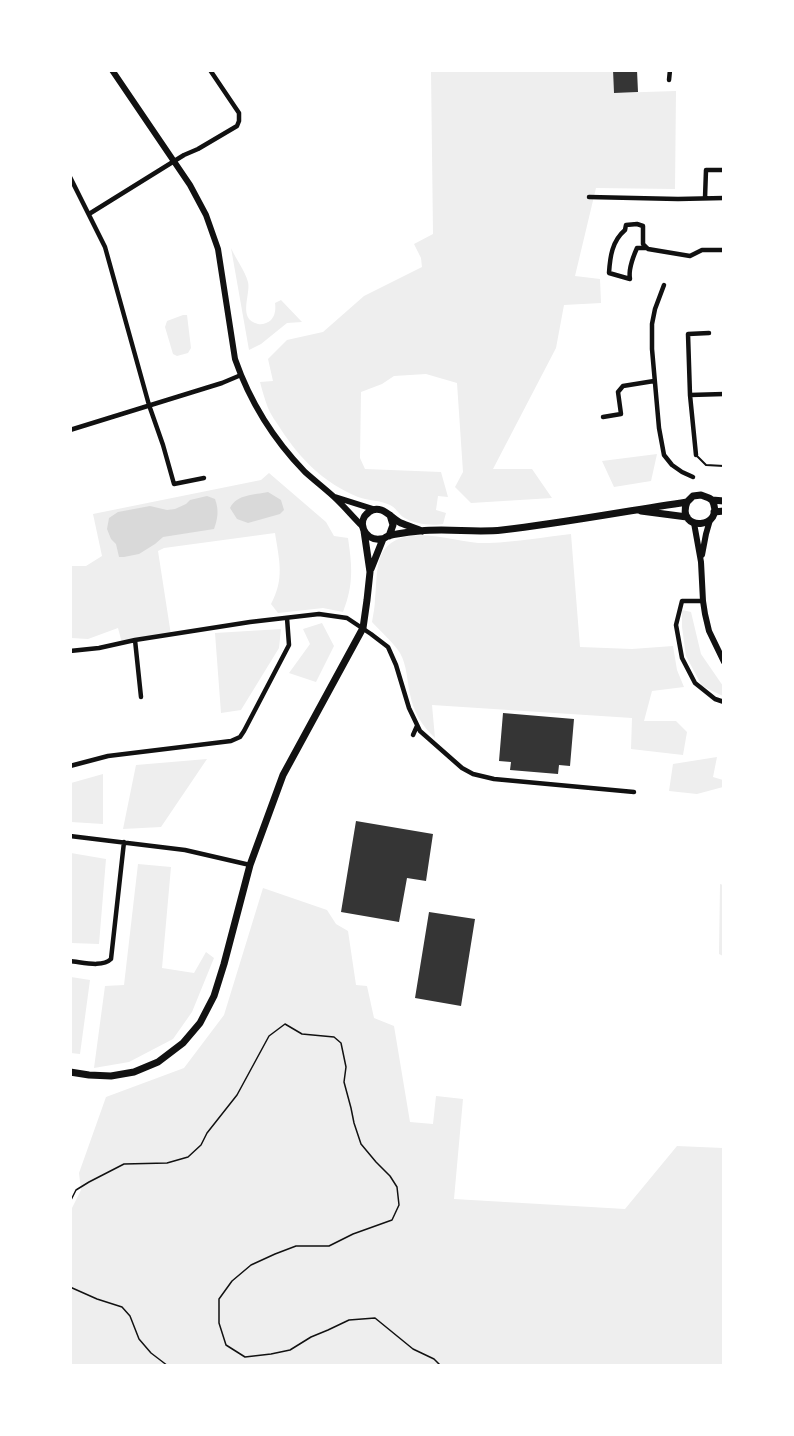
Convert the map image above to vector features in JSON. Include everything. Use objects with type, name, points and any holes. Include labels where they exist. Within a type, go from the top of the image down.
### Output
[{"type":"main road","points":[[632,510],[687,517],[694,523],[702,524],[710,520],[714,512],[712,501],[701,495],[693,496],[687,502],[685,509],[687,517]]},
{"type":"main road","points":[[712,501],[723,501]]},
{"type":"main road","points":[[363,528],[371,538],[376,539],[422,531],[501,530],[687,502]]},
{"type":"main road","points":[[70,1072],[111,1076],[134,1072],[158,1062],[183,1043],[200,1023],[214,996],[250,865],[283,775],[363,628],[370,572],[363,519],[373,509],[379,509],[399,522],[422,531]]},
{"type":"main road","points":[[714,512],[723,511]]},
{"type":"main road","points":[[370,572],[393,525],[390,515]]},
{"type":"street","points":[[112,70],[175,161],[206,215],[218,249],[235,359],[253,403],[268,428],[306,473],[334,497],[363,528]]},
{"type":"street","points":[[89,214],[237,126],[239,113],[210,70]]},
{"type":"street","points":[[669,80],[670,70]]},
{"type":"street","points":[[705,198],[706,170],[723,170]]},
{"type":"street","points":[[70,177],[105,247],[149,405],[174,484],[204,478]]},
{"type":"street","points":[[589,197],[723,198]]},
{"type":"street","points":[[647,248],[643,244],[643,226],[626,225],[611,250],[609,273],[630,279],[629,274],[637,248],[690,256],[702,250],[723,250]]},
{"type":"street","points":[[664,285],[652,324],[657,412],[664,455],[672,465],[693,477]]},
{"type":"street","points":[[696,455],[690,395],[688,334],[709,333]]},
{"type":"street","points":[[70,430],[241,375]]},
{"type":"street","points":[[603,417],[621,414],[618,392],[623,386],[654,381]]},
{"type":"street","points":[[690,395],[723,394]]},
{"type":"street","points":[[334,497],[373,509]]},
{"type":"street","points":[[701,562],[710,520]]},
{"type":"street","points":[[694,523],[701,562],[703,601],[709,631],[723,662]]},
{"type":"street","points":[[703,601],[682,601],[676,625],[682,658],[695,683],[715,699],[723,702]]},
{"type":"street","points":[[70,651],[319,614],[347,618],[388,647],[417,726],[462,768],[473,774],[494,779],[634,792]]},
{"type":"street","points":[[70,766],[108,756],[231,741],[240,737],[289,645],[287,618]]},
{"type":"street","points":[[135,640],[141,697]]},
{"type":"street","points":[[413,735],[417,726]]},
{"type":"street","points":[[70,836],[185,850],[250,865]]},
{"type":"street","points":[[70,961],[101,964],[108,963],[111,959],[124,842]]},
{"type":"lane","points":[[696,455],[706,465],[723,466]]},
{"type":"path","points":[[70,1202],[76,1190],[124,1164],[167,1163],[188,1157],[201,1145],[207,1133],[237,1095],[269,1036],[285,1024],[302,1034],[334,1037],[341,1043],[346,1067],[344,1082],[360,1144],[390,1176],[397,1187],[399,1205],[392,1220],[353,1234],[329,1246],[296,1246],[251,1265],[232,1281],[219,1299],[219,1323],[226,1345],[245,1357],[271,1354],[290,1350],[311,1337],[349,1320],[375,1318],[413,1349],[441,1365]]},
{"type":"path","points":[[70,1287],[122,1307],[130,1316],[140,1339],[151,1353],[168,1365]]},
{"type":"shaded area","points":[[431,71],[613,71],[614,93],[676,91],[675,189],[596,188],[575,276],[600,279],[601,303],[564,305],[556,348],[493,469],[532,469],[552,498],[471,503],[455,487],[463,472],[457,383],[426,374],[394,376],[382,384],[361,392],[360,458],[365,469],[441,472],[448,497],[438,496],[436,510],[446,513],[443,524],[434,525],[417,523],[403,517],[390,505],[358,497],[334,485],[314,469],[296,450],[277,423],[268,408],[260,382],[273,381],[268,359],[287,340],[323,332],[364,296],[422,267],[421,258],[414,244],[433,234]]},
{"type":"shaded area","points":[[231,248],[248,282],[246,312],[248,317],[258,324],[265,324],[274,314],[275,303],[281,300],[302,322],[287,323],[261,344],[249,350]]},
{"type":"shaded area","points":[[187,315],[191,348],[188,353],[177,356],[173,354],[165,327],[167,321]]},
{"type":"shaded area","points":[[657,454],[651,481],[614,487],[602,461]]},
{"type":"shaded area","points":[[269,473],[326,522],[334,536],[348,538],[351,575],[349,593],[343,612],[323,608],[278,613],[271,604],[279,577],[275,533],[164,548],[158,551],[171,635],[122,643],[118,628],[88,639],[71,638],[70,566],[86,566],[102,556],[93,514],[261,480]]},
{"type":"shaded area","points":[[268,492],[281,500],[284,510],[280,514],[248,523],[237,519],[230,508],[241,498]]},
{"type":"shaded area","points":[[207,496],[215,499],[217,507],[214,529],[163,537],[139,554],[119,557],[116,544],[107,529],[109,518],[118,512],[150,506],[167,510],[175,509],[190,500]]},
{"type":"shaded area","points":[[571,534],[580,647],[632,649],[673,646],[677,670],[684,687],[652,691],[644,721],[676,721],[687,732],[683,755],[631,749],[632,718],[432,705],[435,738],[416,712],[400,653],[372,622],[378,567],[384,550],[394,541],[419,535],[489,543]]},
{"type":"shaded area","points":[[682,610],[691,612],[701,654],[723,686],[723,696],[702,686],[686,656]]},
{"type":"shaded area","points":[[322,623],[334,646],[316,682],[289,673],[310,644],[303,629]]},
{"type":"shaded area","points":[[281,629],[279,648],[241,710],[221,713],[215,633]]},
{"type":"shaded area","points":[[717,757],[713,777],[723,780],[723,787],[697,794],[669,791],[673,764]]},
{"type":"shaded area","points":[[207,759],[161,827],[123,829],[136,765]]},
{"type":"shaded area","points":[[103,774],[103,824],[71,822],[71,783]]},
{"type":"shaded area","points":[[71,853],[106,859],[99,944],[71,943]]},
{"type":"shaded area","points":[[138,864],[171,867],[162,968],[194,973],[206,952],[214,958],[192,1012],[173,1039],[129,1062],[94,1068],[105,986],[124,985]]},
{"type":"shaded area","points":[[720,884],[723,885],[723,956],[719,954]]},
{"type":"shaded area","points":[[263,888],[327,910],[336,924],[348,931],[356,985],[367,986],[374,1018],[394,1026],[410,1122],[433,1124],[436,1096],[463,1099],[454,1199],[625,1209],[677,1146],[723,1148],[723,1365],[71,1365],[70,1212],[81,1190],[79,1173],[106,1097],[184,1068],[224,1015]]},
{"type":"shaded area","points":[[71,977],[90,980],[80,1054],[71,1053]]},
{"type":"building","points":[[613,70],[637,70],[638,92],[614,93]]},
{"type":"building","points":[[503,713],[574,719],[570,766],[559,765],[558,774],[510,770],[511,762],[499,761]]},
{"type":"building","points":[[356,821],[433,834],[426,881],[407,878],[399,922],[341,912]]},
{"type":"building","points":[[429,912],[475,919],[461,1006],[415,998]]}]
